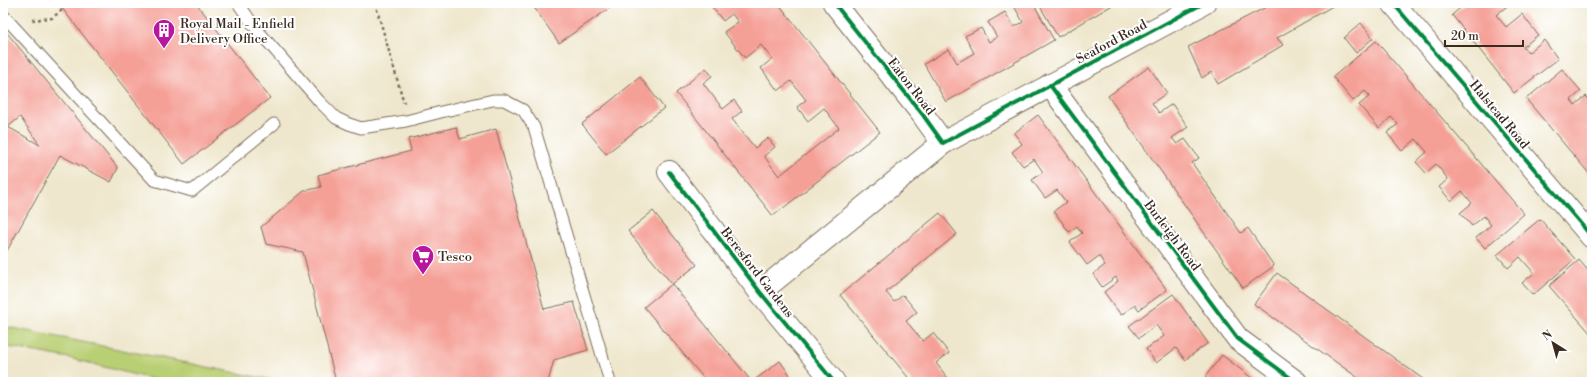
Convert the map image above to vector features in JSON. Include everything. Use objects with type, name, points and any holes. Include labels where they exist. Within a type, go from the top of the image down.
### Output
[{"type":"street","name":"Eaton Road","points":[[834,3],[923,115],[943,143]]},
{"type":"street","name":"Seaford Road","points":[[1050,85],[1204,3]]},
{"type":"street","name":"Halstead Road","points":[[1393,3],[1592,238]]},
{"type":"street","points":[[943,143],[1050,85]]},
{"type":"street","name":"Burleigh Road","points":[[1050,85],[1238,339],[1296,382]]},
{"type":"street","name":"Beresford Gardens","points":[[760,292],[943,143]]},
{"type":"street","name":"Beresford Gardens","points":[[669,172],[760,292],[834,382]]},
{"type":"lane","points":[[238,3],[254,26],[319,101],[336,118],[361,128],[406,122],[493,100],[504,100],[522,110],[534,127],[610,382]]},
{"type":"lane","points":[[3,15],[154,180],[192,192],[274,124]]},
{"type":"path","points":[[375,3],[404,104],[406,122]]},
{"type":"green space","points":[[3,326],[282,382],[163,382],[69,358],[3,346]]},
{"type":"building","name":"Royal Mail - Enfield Delivery Office","points":[[58,3],[196,3],[270,98],[184,164]]},
{"type":"building","points":[[531,3],[617,3],[559,43]]},
{"type":"building","points":[[709,3],[778,3],[880,132],[773,216],[676,93],[706,68],[712,76],[703,83],[723,109],[734,100],[742,111],[732,119],[755,148],[768,138],[775,147],[764,156],[779,176],[839,128],[824,108],[808,121],[797,107],[806,100],[791,81],[778,91],[761,68],[772,59],[761,45],[745,58],[724,32],[738,22],[732,14],[723,21]]},
{"type":"building","points":[[1020,3],[1033,3],[1054,40],[946,102],[924,64],[949,49],[957,63],[974,53],[965,36],[981,28],[989,42],[997,37],[988,22],[1005,12],[1014,27],[1023,22],[1014,6]]},
{"type":"building","points":[[1038,3],[1116,3],[1058,37]]},
{"type":"building","points":[[1274,3],[1338,3],[1277,38],[1283,45],[1218,84],[1211,72],[1202,78],[1188,47]]},
{"type":"building","points":[[1466,3],[1511,3],[1496,15],[1506,27],[1522,14],[1538,35],[1523,47],[1528,53],[1544,40],[1558,59],[1514,93],[1452,15]]},
{"type":"building","points":[[1361,23],[1373,38],[1356,53],[1344,38]]},
{"type":"building","points":[[3,28],[118,168],[111,182],[60,155],[3,258]],"holes":[[[20,117],[40,145],[8,127]]]},
{"type":"building","points":[[1376,41],[1524,214],[1485,248],[1476,238],[1491,225],[1484,216],[1472,226],[1460,213],[1472,203],[1462,191],[1451,201],[1439,187],[1448,179],[1436,164],[1426,173],[1416,162],[1427,152],[1416,139],[1402,151],[1387,133],[1398,124],[1391,117],[1379,128],[1359,105],[1370,96],[1365,91],[1353,101],[1333,77]]},
{"type":"building","points":[[1149,67],[1167,93],[1152,103],[1159,113],[1172,104],[1188,127],[1172,138],[1177,144],[1185,139],[1199,158],[1192,163],[1241,233],[1248,228],[1274,266],[1243,288],[1108,96]]},
{"type":"building","points":[[1562,69],[1581,91],[1571,100],[1575,105],[1586,96],[1592,103],[1592,177],[1526,99]]},
{"type":"building","points":[[640,77],[664,108],[606,154],[582,124]]},
{"type":"building","points":[[1038,115],[1167,290],[1139,310],[1135,305],[1121,315],[1104,292],[1118,281],[1116,277],[1102,287],[1093,274],[1105,265],[1099,256],[1087,265],[1070,242],[1082,233],[1077,226],[1069,232],[1054,211],[1066,202],[1057,190],[1045,198],[1032,180],[1043,172],[1034,159],[1023,166],[1012,152],[1022,144],[1014,133]]},
{"type":"building","name":"Tesco","points":[[456,127],[460,139],[496,129],[544,309],[574,302],[588,350],[554,360],[548,382],[336,382],[303,252],[266,244],[261,227],[304,191],[321,187],[318,175],[411,151],[408,139]]},
{"type":"building","points":[[653,211],[697,265],[672,284],[628,231]]},
{"type":"building","points":[[940,213],[957,234],[886,292],[894,302],[903,295],[917,312],[906,321],[923,341],[933,333],[949,353],[936,363],[951,382],[912,382],[840,295]]},
{"type":"building","points":[[1540,219],[1575,259],[1533,295],[1522,283],[1534,273],[1520,257],[1508,268],[1497,255]]},
{"type":"building","points":[[1579,260],[1592,275],[1592,335],[1549,286]]},
{"type":"building","points":[[1277,273],[1427,382],[1364,382],[1254,304]]},
{"type":"building","points":[[672,284],[752,382],[707,382],[644,307]]},
{"type":"building","points":[[1173,294],[1208,343],[1185,360],[1176,348],[1156,363],[1146,349],[1164,336],[1156,325],[1139,338],[1129,326]]},
{"type":"building","points":[[1222,355],[1257,382],[1212,382],[1205,377]]},
{"type":"building","points":[[780,361],[795,382],[752,382]]},
{"type":"cycle path","points":[[834,3],[923,115],[943,143],[1204,3]]},
{"type":"cycle path","points":[[1393,3],[1592,237]]},
{"type":"cycle path","points":[[1050,85],[1238,339],[1296,382]]},
{"type":"cycle path","points":[[669,172],[760,292],[834,382]]},
{"type":"place","name":"Royal Mail - Enfield Delivery Office","points":[[164,50]]},
{"type":"place","name":"Tesco","points":[[423,276]]}]
